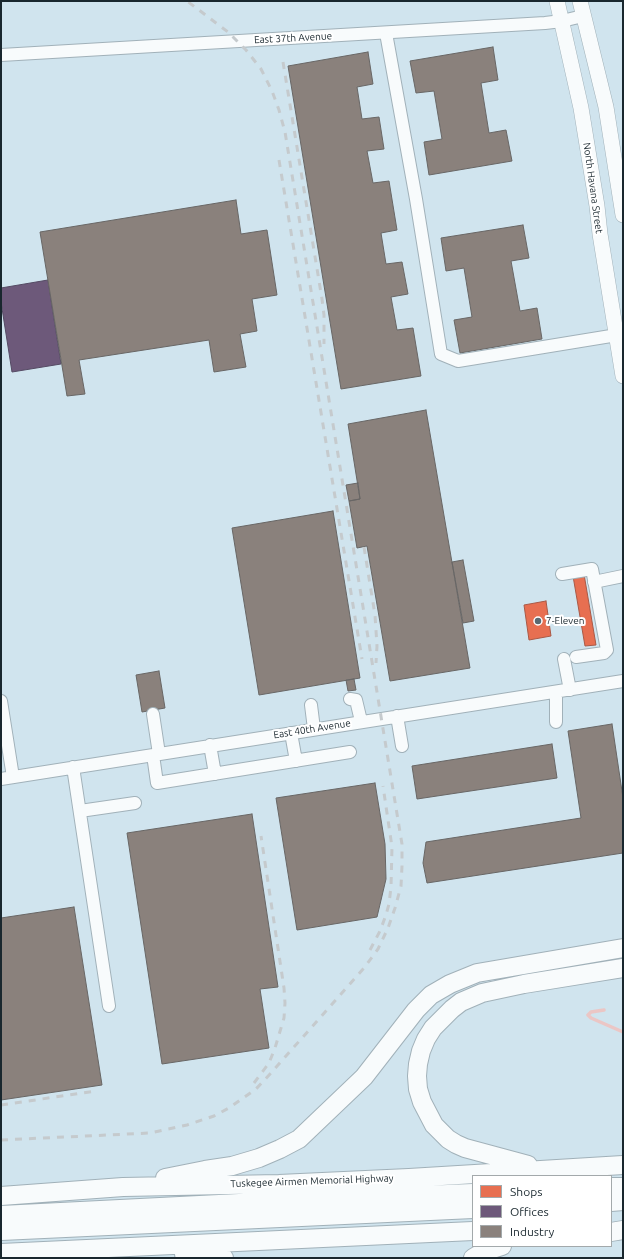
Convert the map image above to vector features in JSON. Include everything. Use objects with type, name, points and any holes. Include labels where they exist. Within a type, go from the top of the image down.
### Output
[{"type":"highway","points":[[123,1187],[232,1166],[259,1158],[299,1139],[364,1077],[416,1010],[432,995],[464,977],[491,970],[623,948]]},
{"type":"highway","points":[[542,1169],[465,1148],[456,1144],[434,1125],[422,1102],[418,1089],[417,1076],[421,1051],[426,1039],[442,1017],[472,997],[508,986],[623,968]]},
{"type":"highway","name":"Tuskegee Airmen Memorial Highway","points":[[1,1196],[123,1187],[409,1178],[623,1165]]},
{"type":"highway","points":[[612,1187],[623,1186]]},
{"type":"highway","points":[[1,1215],[472,1193]]},
{"type":"highway","points":[[612,1202],[623,1202]]},
{"type":"highway","points":[[1,1231],[472,1209]]},
{"type":"highway","points":[[612,1224],[623,1223]]},
{"type":"highway","points":[[612,1232],[623,1230]]},
{"type":"highway","points":[[1,1253],[472,1232]]},
{"type":"highway","points":[[473,1258],[498,1247]]},
{"type":"highway","points":[[19,1252],[145,1252],[201,1255],[224,1258]]},
{"type":"main road","name":"North Havana Street","points":[[557,1],[581,108],[623,376]]},
{"type":"main road","points":[[580,1],[606,107],[623,215]]},
{"type":"street","name":"East 37th Avenue","points":[[1,55],[545,24],[583,16]]},
{"type":"street","points":[[386,33],[416,199],[441,354],[458,361],[617,335]]},
{"type":"street","points":[[562,574],[592,570],[607,650],[604,653],[570,658],[570,690]]},
{"type":"street","points":[[594,582],[623,576]]},
{"type":"street","name":"East 40th Avenue","points":[[7,778],[361,721],[623,681]]},
{"type":"street","points":[[556,692],[556,722]]},
{"type":"street","points":[[350,699],[356,700],[361,721]]},
{"type":"street","points":[[1,701],[7,778]]},
{"type":"street","points":[[311,705],[314,729]]},
{"type":"street","points":[[153,714],[157,783],[350,752]]},
{"type":"street","points":[[396,716],[402,746]]},
{"type":"street","points":[[291,733],[296,761]]},
{"type":"street","points":[[210,746],[215,774]]},
{"type":"street","points":[[74,767],[109,1006]]},
{"type":"street","points":[[80,811],[135,803]]},
{"type":"building: Shops","points":[[584,574],[596,645],[585,646],[573,576]]},
{"type":"building: Shops","name":"7-Eleven","points":[[546,601],[551,636],[529,640],[524,605]]},
{"type":"building: Offices","points":[[48,280],[61,364],[12,372],[1,302],[1,288]]},
{"type":"building: Industry","points":[[493,47],[498,80],[481,83],[489,133],[506,130],[512,161],[429,175],[424,142],[442,139],[434,91],[416,93],[410,61]]},
{"type":"building: Industry","points":[[368,52],[373,84],[357,87],[362,119],[379,117],[384,149],[367,151],[373,183],[389,181],[397,230],[381,233],[386,264],[402,262],[408,294],[391,297],[397,330],[413,328],[421,376],[341,389],[288,66]]},
{"type":"building: Industry","points":[[236,200],[241,234],[267,230],[277,295],[252,299],[257,331],[240,334],[246,367],[214,372],[209,340],[79,360],[85,394],[67,396],[40,232]]},
{"type":"building: Industry","points":[[523,225],[529,258],[511,261],[520,311],[537,308],[542,339],[460,353],[454,320],[472,317],[464,268],[446,271],[441,238]]},
{"type":"building: Industry","points":[[426,410],[470,668],[390,681],[367,546],[357,548],[349,501],[360,499],[348,424]]},
{"type":"building: Industry","points":[[358,483],[360,499],[349,501],[346,485]]},
{"type":"building: Industry","points":[[333,511],[360,678],[259,695],[232,528]]},
{"type":"building: Industry","points":[[463,560],[474,621],[463,623],[452,562]]},
{"type":"building: Industry","points":[[159,671],[165,708],[142,712],[136,675]]},
{"type":"building: Industry","points":[[354,679],[356,690],[348,691],[346,680]]},
{"type":"building: Industry","points":[[612,724],[623,798],[623,853],[427,883],[423,863],[426,842],[581,818],[568,731]]},
{"type":"building: Industry","points":[[552,744],[557,778],[417,799],[412,766]]},
{"type":"building: Industry","points":[[375,783],[385,844],[386,879],[377,917],[297,930],[276,798]]},
{"type":"building: Industry","points":[[252,814],[278,987],[260,989],[269,1048],[162,1064],[127,833]]},
{"type":"building: Industry","points":[[74,907],[102,1085],[1,1100],[1,918]]},
{"type":"waterway","points":[[604,1010],[591,1012],[588,1015],[591,1018],[623,1032]]},
{"type":"railway","points":[[1,1140],[150,1133],[187,1125],[214,1116],[229,1108],[256,1089],[364,968],[378,949],[388,928],[401,886],[402,844],[285,132],[272,91],[261,69],[246,50],[228,32],[187,1]]},
{"type":"railway","points":[[283,62],[322,299],[324,315],[324,344]]},
{"type":"railway","points":[[279,160],[362,659]]},
{"type":"railway","points":[[364,547],[375,615],[377,646],[376,663]]},
{"type":"railway","points":[[370,950],[386,915],[391,887],[392,847],[383,786]]},
{"type":"railway","points":[[254,1083],[269,1063],[275,1048],[284,1018],[285,1003],[261,836]]},
{"type":"railway","points":[[1,1105],[96,1091]]},
{"type":"place","name":"7-Eleven","points":[[538,621]]}]
